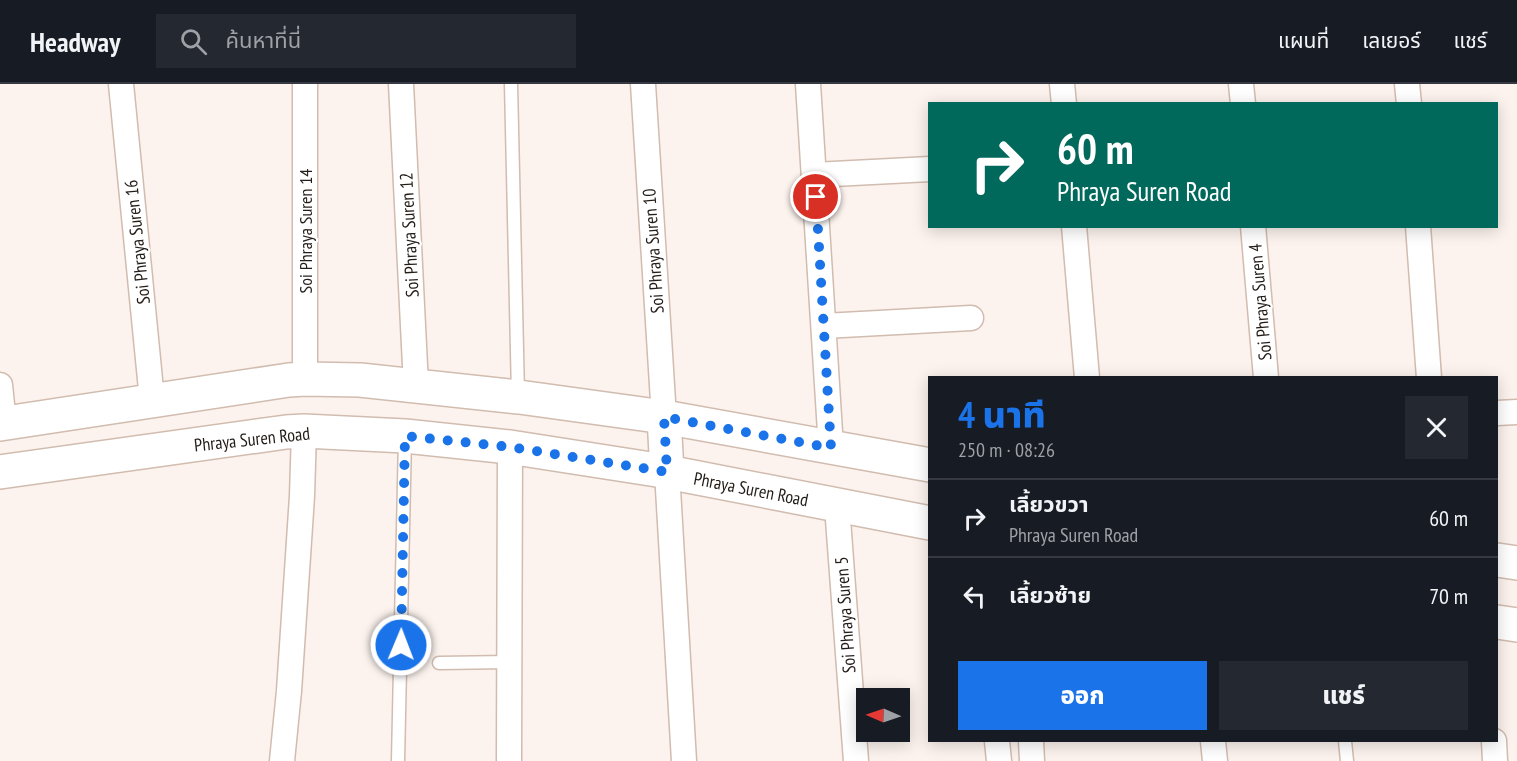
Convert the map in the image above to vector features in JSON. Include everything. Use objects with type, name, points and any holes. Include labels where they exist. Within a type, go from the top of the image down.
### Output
[{"type":"street","name":"Soi Phraya Suren 16","points":[[122,84],[152,400]]},
{"type":"street","name":"Soi Phraya Suren 14","points":[[304,84],[305,378]]},
{"type":"street","name":"Soi Phraya Suren 12","points":[[401,84],[416,386]]},
{"type":"street","name":"Soi Phraya Suren 10","points":[[643,84],[664,417]]},
{"type":"street","points":[[808,84],[831,448]]},
{"type":"street","points":[[1062,84],[1064,102]]},
{"type":"street","points":[[1241,84],[1243,102]]},
{"type":"street","points":[[1407,84],[1409,102]]},
{"type":"street","points":[[814,175],[928,169]]},
{"type":"street","points":[[1074,228],[1087,376]]},
{"type":"street","name":"Soi Phraya Suren 4","points":[[1253,228],[1266,376]]},
{"type":"street","points":[[1418,228],[1429,376]]},
{"type":"street","points":[[824,326],[970,318]]},
{"type":"street","points":[[0,385],[2,424],[305,378],[360,380],[664,417],[928,465]]},
{"type":"street","points":[[1498,413],[1517,412]]},
{"type":"street","points":[[664,417],[684,761]]},
{"type":"street","points":[[282,761],[289,691],[304,431]]},
{"type":"street","name":"Phraya Suren Road","points":[[0,472],[286,432],[405,436],[510,447],[667,472],[928,523]]},
{"type":"street","points":[[509,761],[510,447]]},
{"type":"street","name":"Soi Phraya Suren 5","points":[[837,506],[856,761]]},
{"type":"street","points":[[1498,560],[1517,563]]},
{"type":"street","points":[[1498,622],[1517,626]]},
{"type":"street","points":[[997,742],[999,761]]},
{"type":"street","points":[[1031,742],[1032,761]]},
{"type":"street","points":[[1213,742],[1215,761]]},
{"type":"street","points":[[1494,742],[1496,761]]},
{"type":"lane","points":[[512,84],[519,398]]},
{"type":"lane","points":[[398,761],[405,436]]},
{"type":"lane","points":[[439,663],[509,662]]},
{"type":"lane","points":[[1345,742],[1347,761]]},
{"type":"route","points":[[401,645],[405,436],[510,447],[667,472],[664,417],[831,448],[816,197]]}]
